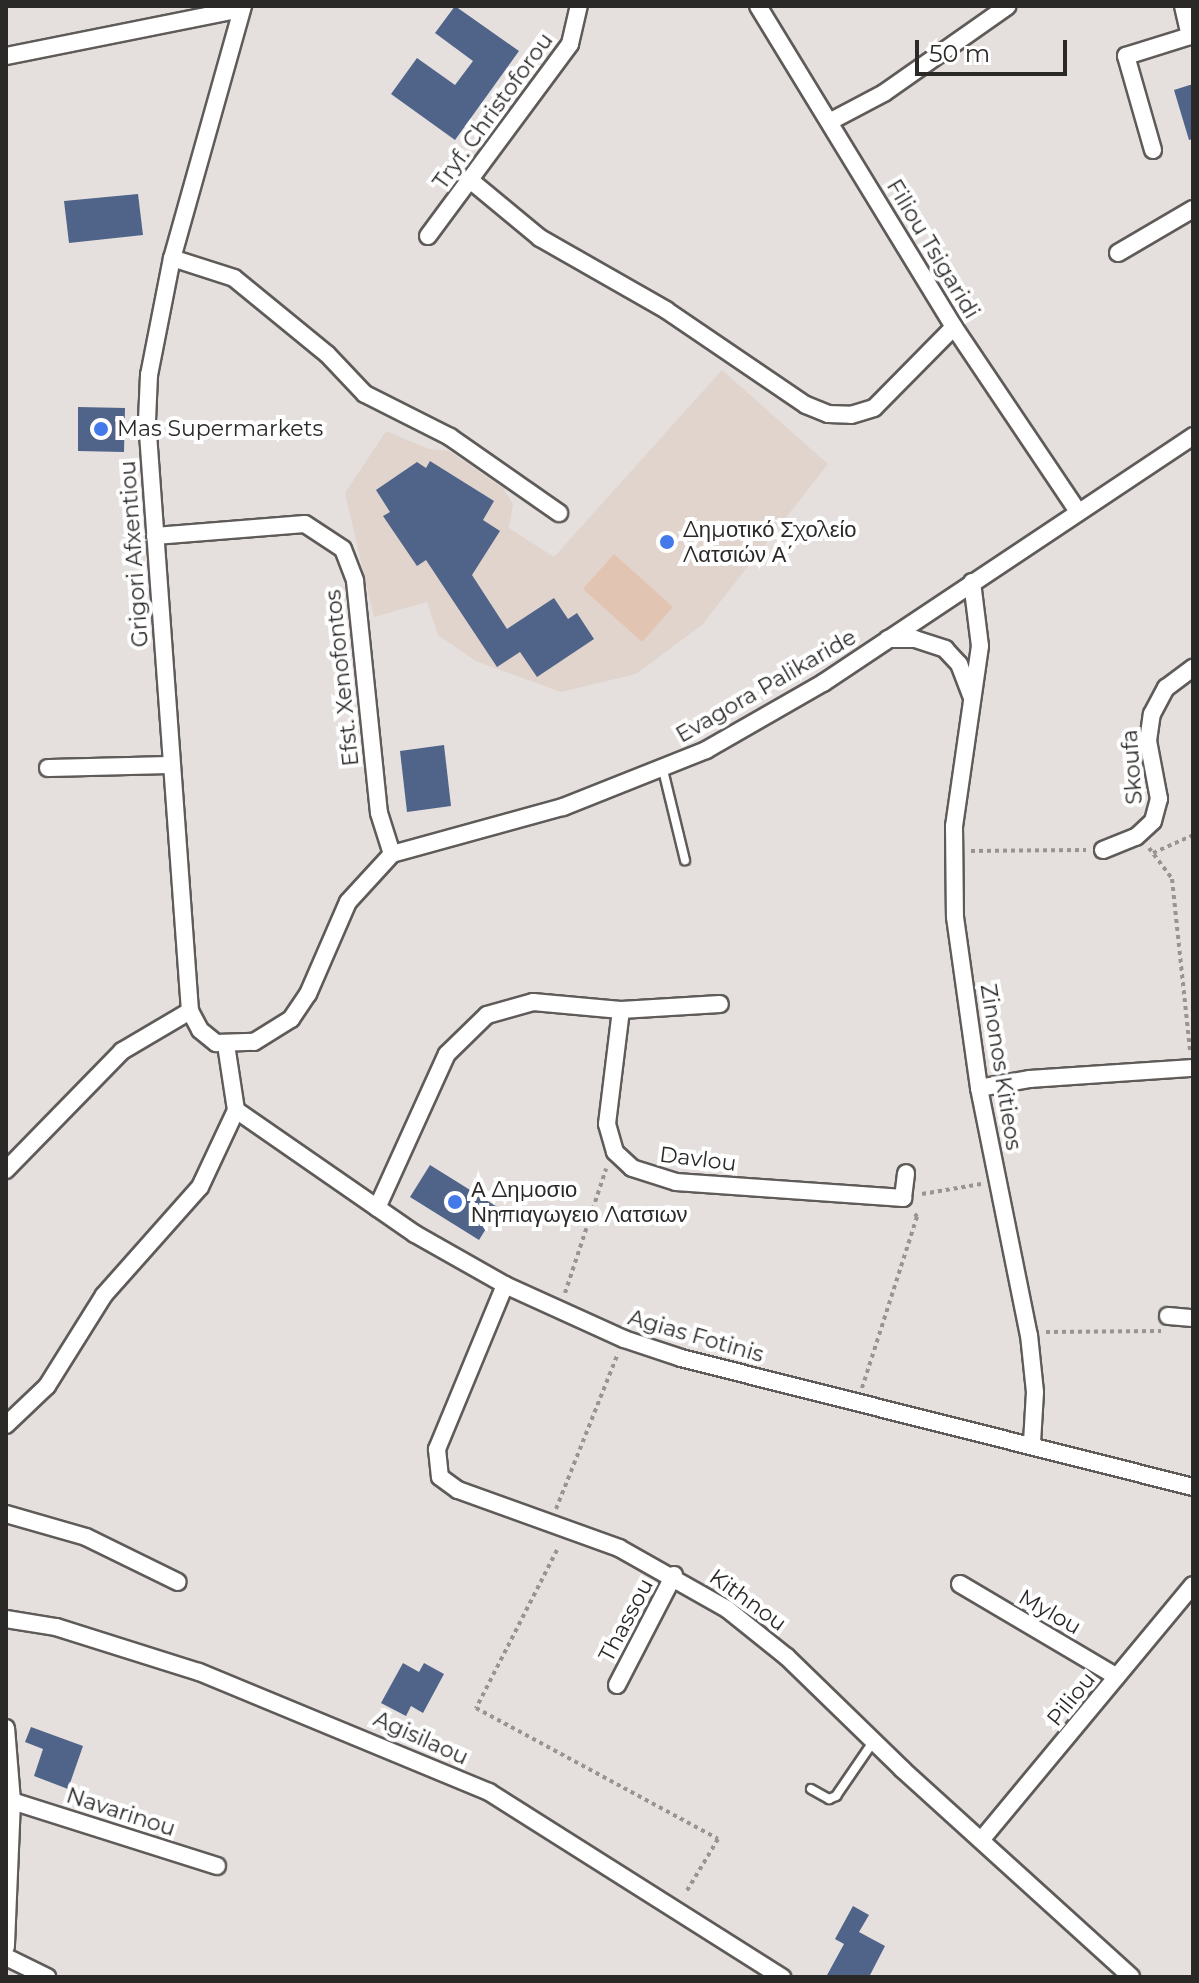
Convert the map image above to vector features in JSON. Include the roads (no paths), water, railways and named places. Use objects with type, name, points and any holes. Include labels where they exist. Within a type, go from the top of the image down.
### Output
[{"type":"street","name":"Tryf. Christoforou","points":[[428,236],[570,44],[579,6]]},
{"type":"street","name":"Filiou Tsigaridi","points":[[758,6],[954,327],[1077,510]]},
{"type":"street","points":[[831,121],[884,93],[1008,6]]},
{"type":"street","points":[[1153,150],[1126,56],[1192,35],[1183,6]]},
{"type":"street","points":[[6,56],[242,8]]},
{"type":"street","name":"Grigori Afxentiou","points":[[190,1011],[155,536],[149,375],[172,258],[242,8]]},
{"type":"street","points":[[470,180],[540,238],[666,310],[806,405],[828,414],[874,408],[954,327]]},
{"type":"street","points":[[1118,253],[1193,209]]},
{"type":"street","points":[[172,258],[212,267],[246,285],[365,394],[450,437],[559,513]]},
{"type":"street","name":"Evagora Palikaride","points":[[392,854],[563,807],[663,770],[750,726],[888,639],[1077,510],[1193,436]]},
{"type":"street","name":"Efst. Xenofontos","points":[[155,536],[305,524],[343,549],[355,581],[379,813],[392,854]]},
{"type":"street","name":"Zinonos Kitieos","points":[[972,582],[980,646],[953,851],[955,917],[979,1088],[1028,1332],[1035,1392],[1032,1443]]},
{"type":"street","name":"Zinonos Kitieos","points":[[888,639],[915,639],[945,649],[959,664],[971,697]]},
{"type":"street","name":"Skoufa","points":[[1103,850],[1139,834],[1158,811],[1148,741],[1152,714],[1166,688],[1193,668]]},
{"type":"street","points":[[48,768],[171,765]]},
{"type":"street","points":[[6,1170],[122,1051],[190,1011],[207,1037],[226,1045],[266,1037],[291,1019],[308,994],[348,902],[392,854]]},
{"type":"street","points":[[377,1208],[447,1054],[472,1025],[516,1004],[621,1010],[720,1004]]},
{"type":"street","name":"Davlou","points":[[621,1010],[608,1115],[613,1147],[632,1168],[665,1180],[903,1198],[906,1173]]},
{"type":"street","points":[[6,1425],[47,1386],[120,1275],[181,1213],[215,1159],[236,1110],[226,1045]]},
{"type":"street","points":[[979,1088],[1030,1079],[1192,1068]]},
{"type":"street","name":"Agias Fotinis","points":[[236,1110],[377,1208],[505,1285],[624,1339],[1193,1487]]},
{"type":"street","name":"Kithnou","points":[[505,1285],[437,1449],[440,1477],[458,1490],[551,1522],[674,1575],[757,1631],[873,1742],[1131,1977]]},
{"type":"street","points":[[1168,1316],[1193,1318]]},
{"type":"street","points":[[6,1514],[86,1537],[178,1582]]},
{"type":"street","name":"Thassou","points":[[617,1685],[674,1575]]},
{"type":"street","name":"Mylou","points":[[960,1584],[1117,1677]]},
{"type":"street","name":"Piliou","points":[[982,1839],[1193,1585]]},
{"type":"street","name":"Agisilaou","points":[[6,1619],[140,1652],[393,1748],[489,1792],[782,1977]]},
{"type":"street","points":[[6,1728],[12,1801],[6,1947]]},
{"type":"street","name":"Navarinou","points":[[12,1801],[217,1866]]},
{"type":"street","points":[[6,1957],[47,1977]]},
{"type":"lane","points":[[663,770],[685,860]]},
{"type":"lane","points":[[811,1789],[829,1799],[836,1796],[873,1742]]},
{"type":"place","name":"Mas Supermarkets","points":[[101,429]]},
{"type":"place","name":"Δημοτικό Σχολείο Λατσιών Α΄","points":[[667,542]]},
{"type":"place","name":"Α Δημοσιο Νηπιαγωγειο Λατσιων","points":[[455,1202]]}]
